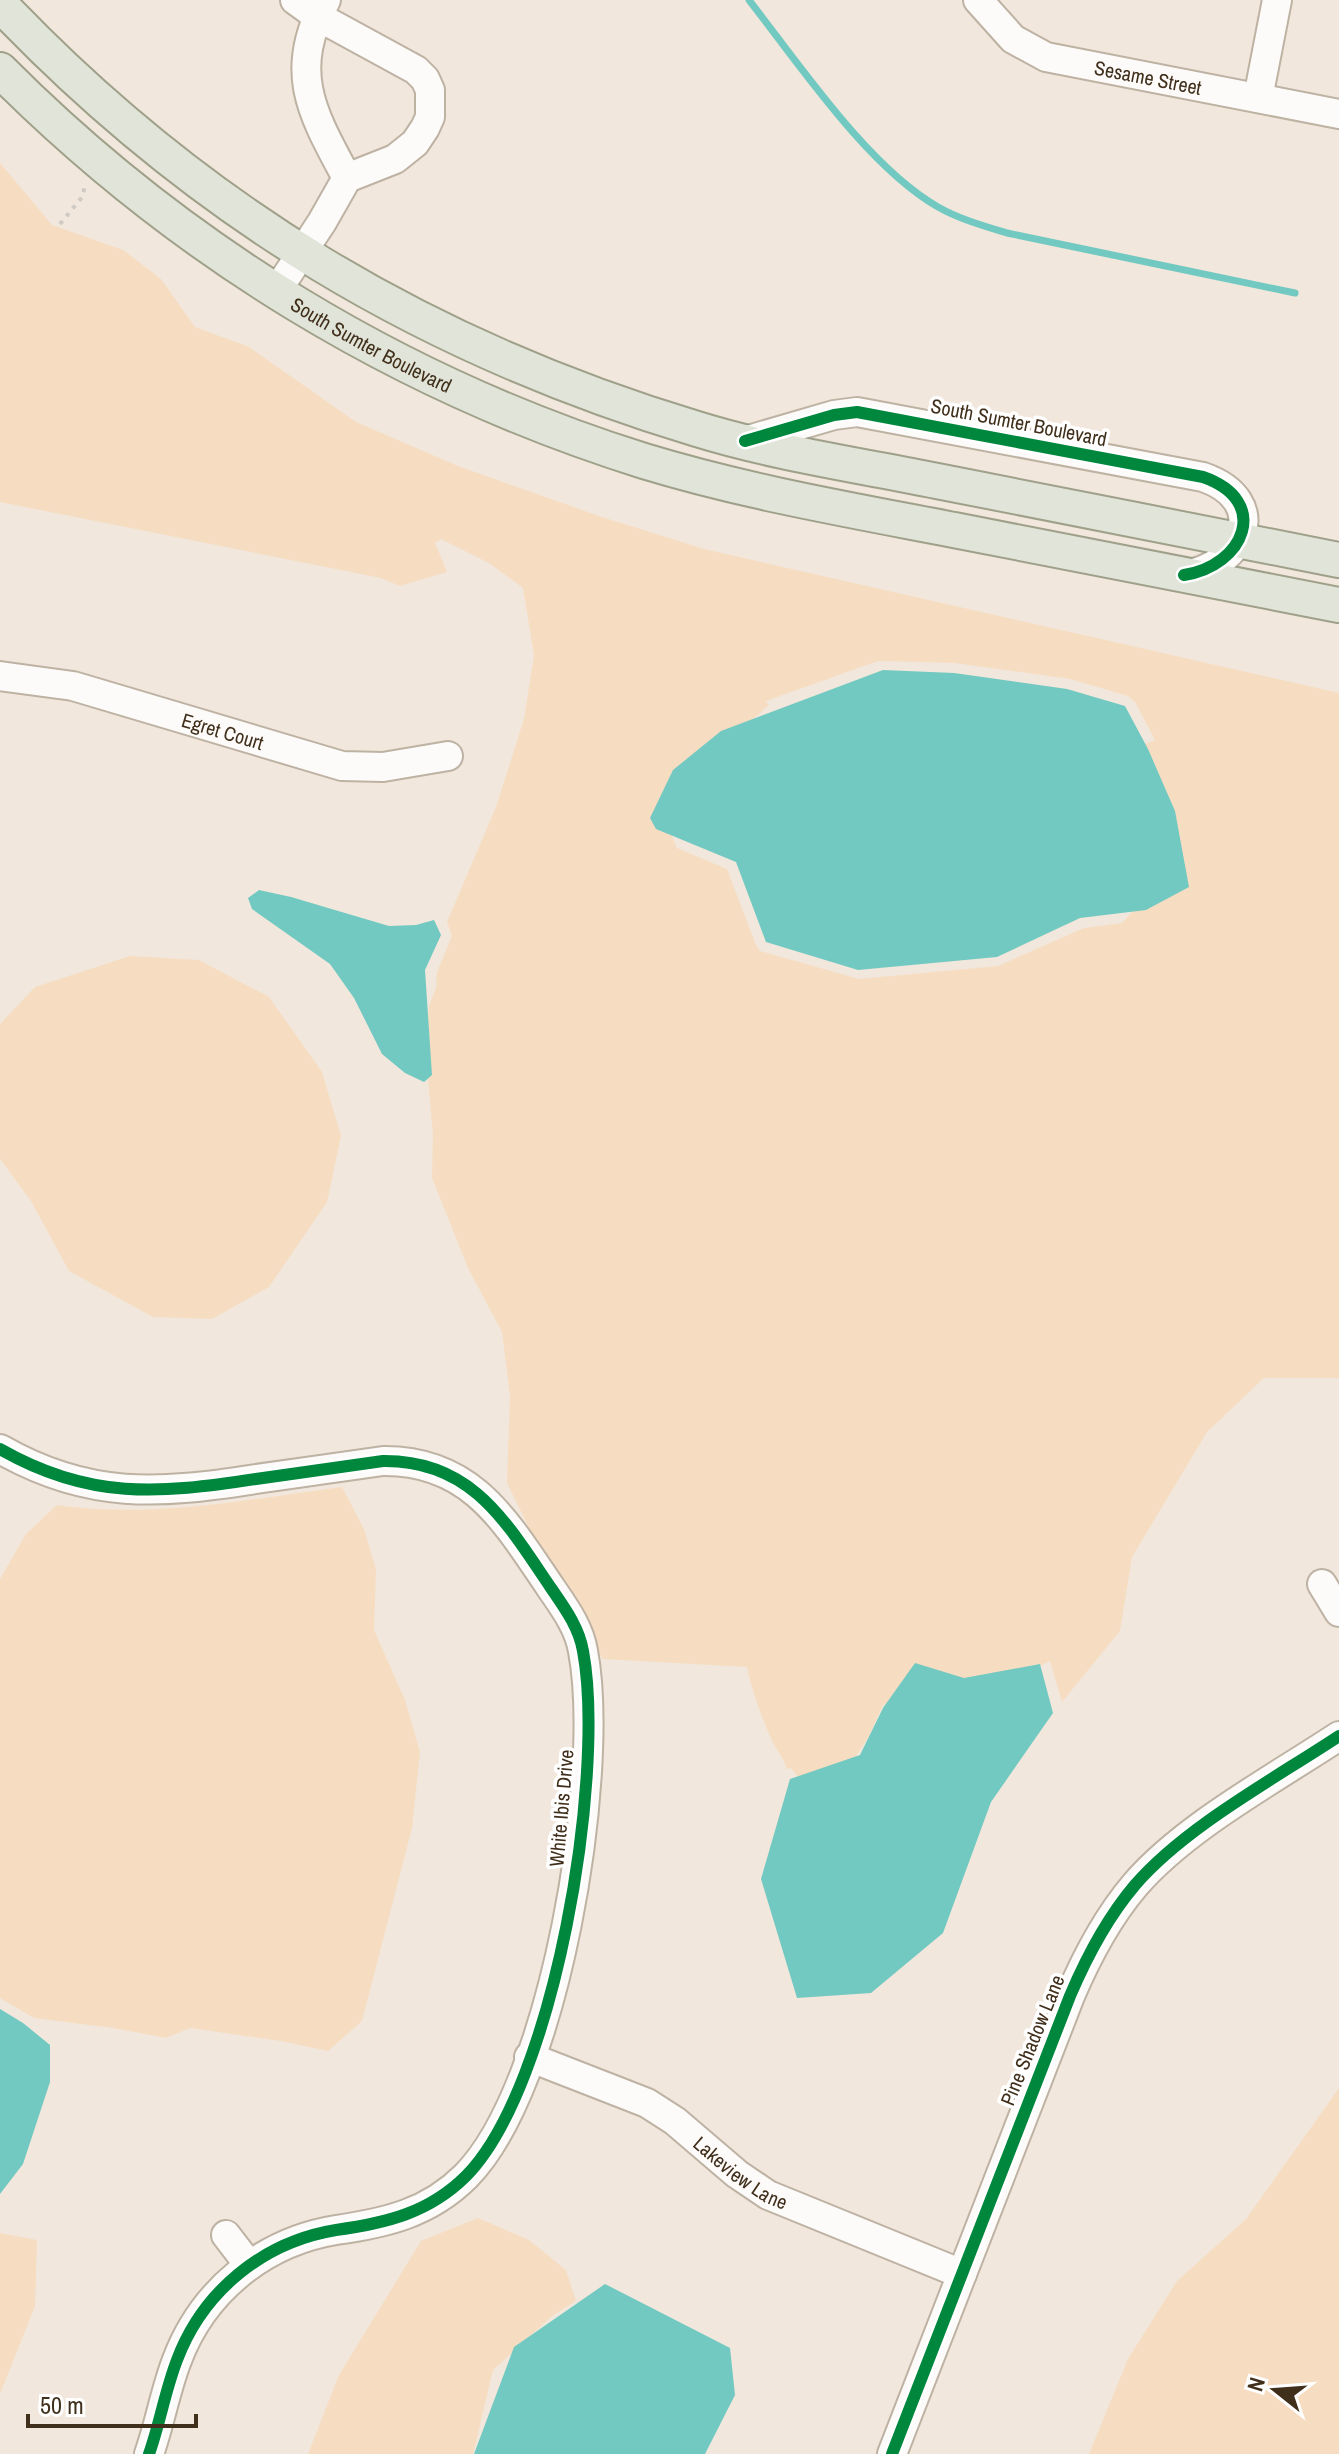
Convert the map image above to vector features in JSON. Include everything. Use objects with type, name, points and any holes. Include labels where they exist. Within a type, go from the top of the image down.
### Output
[{"type":"main road","points":[[0,4],[58,63],[138,135],[240,212],[302,253],[401,311],[514,365],[640,411],[745,441],[1339,560]]},
{"type":"main road","name":"South Sumter Boulevard","points":[[0,70],[101,164],[181,226],[276,292],[366,345],[444,384],[549,428],[646,461],[815,504],[1339,605]]},
{"type":"street","name":"Sesame Street","points":[[978,0],[1013,39],[1046,57],[1339,114]]},
{"type":"street","points":[[1258,98],[1277,0]]},
{"type":"street","points":[[276,292],[347,178],[395,159],[415,143],[430,117],[430,90],[416,70],[313,5],[305,67],[307,91],[319,123],[347,178]]},
{"type":"street","name":"South Sumter Boulevard","points":[[745,441],[834,415],[857,412],[1203,477],[1223,486],[1240,503],[1245,522],[1239,541]]},
{"type":"street","points":[[1184,575],[1210,566],[1239,541]]},
{"type":"street","name":"Egret Court","points":[[0,676],[73,686],[342,766],[383,767],[448,756]]},
{"type":"street","name":"White Ibis Drive","points":[[0,1449],[65,1479],[152,1491],[187,1490],[383,1461],[435,1467],[468,1485],[496,1513],[544,1577],[576,1627],[583,1650],[587,1698],[585,1789],[576,1872],[556,1973],[529,2057],[499,2133],[484,2155],[449,2191],[411,2215],[305,2237],[249,2265],[218,2293],[192,2328],[177,2361],[149,2454]]},
{"type":"street","points":[[1322,1584],[1339,1612]]},
{"type":"street","name":"Pine Shadow Lane","points":[[892,2454],[1070,1996],[1095,1944],[1136,1884],[1165,1855],[1195,1831],[1339,1736]]},
{"type":"street","name":"Lakeview Lane","points":[[529,2057],[647,2103],[675,2121],[737,2174],[768,2195],[962,2274]]},
{"type":"street","points":[[226,2235],[249,2265]]},
{"type":"path","points":[[60,224],[83,196],[86,181],[101,164]]},
{"type":"shaded area","points":[[0,163],[52,225],[123,250],[161,279],[195,327],[249,347],[356,422],[458,466],[704,549],[1339,693],[1339,1378],[1264,1378],[1207,1432],[1132,1557],[1120,1631],[1062,1702],[1050,1661],[1030,1671],[883,1705],[868,1738],[844,1774],[798,1777],[791,1768],[787,1769],[772,1741],[747,1667],[603,1659],[568,1607],[507,1483],[510,1396],[502,1332],[468,1268],[432,1178],[433,1135],[425,1047],[429,1006],[436,988],[437,972],[452,936],[447,922],[496,807],[524,719],[534,655],[523,588],[489,563],[441,539],[435,543],[447,572],[400,586],[381,578],[0,502]],"holes":[[[878,661],[955,663],[1070,679],[1128,696],[1135,702],[1155,740],[1145,744],[1133,911],[1122,923],[1084,928],[998,966],[859,979],[760,951],[727,869],[677,848],[664,816],[769,705],[766,701]]]},
{"type":"shaded area","points":[[130,956],[199,960],[269,997],[322,1072],[341,1136],[327,1202],[269,1287],[212,1319],[153,1317],[69,1271],[31,1201],[0,1159],[0,1024],[35,987]]},
{"type":"shaded area","points":[[342,1487],[364,1529],[376,1569],[374,1630],[405,1700],[420,1752],[412,1828],[362,2021],[328,2051],[190,2028],[166,2038],[34,2018],[0,1998],[0,1579],[26,1534],[57,1505],[92,1509],[164,1509]]},
{"type":"shaded area","points":[[1339,2088],[1339,2454],[1089,2454],[1128,2359],[1177,2281],[1246,2219]]},
{"type":"shaded area","points":[[478,2218],[529,2240],[566,2270],[576,2301],[552,2316],[493,2370],[473,2454],[308,2454],[339,2375],[421,2241]]},
{"type":"shaded area","points":[[0,2233],[37,2240],[35,2306],[0,2394]]},
{"type":"water","points":[[883,670],[954,673],[1067,689],[1125,706],[1175,811],[1189,887],[1146,910],[1080,918],[997,957],[858,970],[766,942],[736,862],[656,829],[650,818],[673,770],[721,731]]},
{"type":"water","points":[[259,890],[389,926],[416,925],[434,920],[441,935],[425,970],[432,1075],[424,1082],[405,1073],[382,1054],[354,998],[330,964],[252,909],[248,898]]},
{"type":"water","points":[[915,1663],[964,1678],[1040,1664],[1053,1713],[991,1802],[943,1933],[871,1993],[797,1998],[761,1879],[790,1779],[860,1755],[883,1708]]},
{"type":"water","points":[[0,2009],[50,2045],[50,2082],[23,2164],[0,2194]]},
{"type":"water","points":[[605,2284],[730,2348],[735,2395],[705,2454],[474,2454],[514,2347]]},
{"type":"waterway","points":[[749,0],[861,141],[886,167],[938,207],[963,219],[1007,233],[1295,293]]},
{"type":"cycle path","points":[[745,441],[834,415],[857,412],[1203,477],[1224,488],[1238,501],[1243,516],[1242,532],[1235,546],[1222,559],[1205,569],[1184,575]]},
{"type":"cycle path","points":[[0,1449],[64,1477],[125,1489],[188,1488],[383,1461],[414,1463],[440,1471],[484,1499],[502,1519],[566,1610],[583,1651],[588,1705],[587,1772],[580,1847],[548,2003],[525,2073],[498,2133],[466,2176],[422,2208],[389,2220],[309,2236],[284,2246],[260,2258],[219,2292],[188,2335],[177,2360],[149,2454]]},
{"type":"cycle path","points":[[892,2454],[1070,1996],[1107,1924],[1135,1885],[1179,1843],[1231,1805],[1339,1736]]}]
